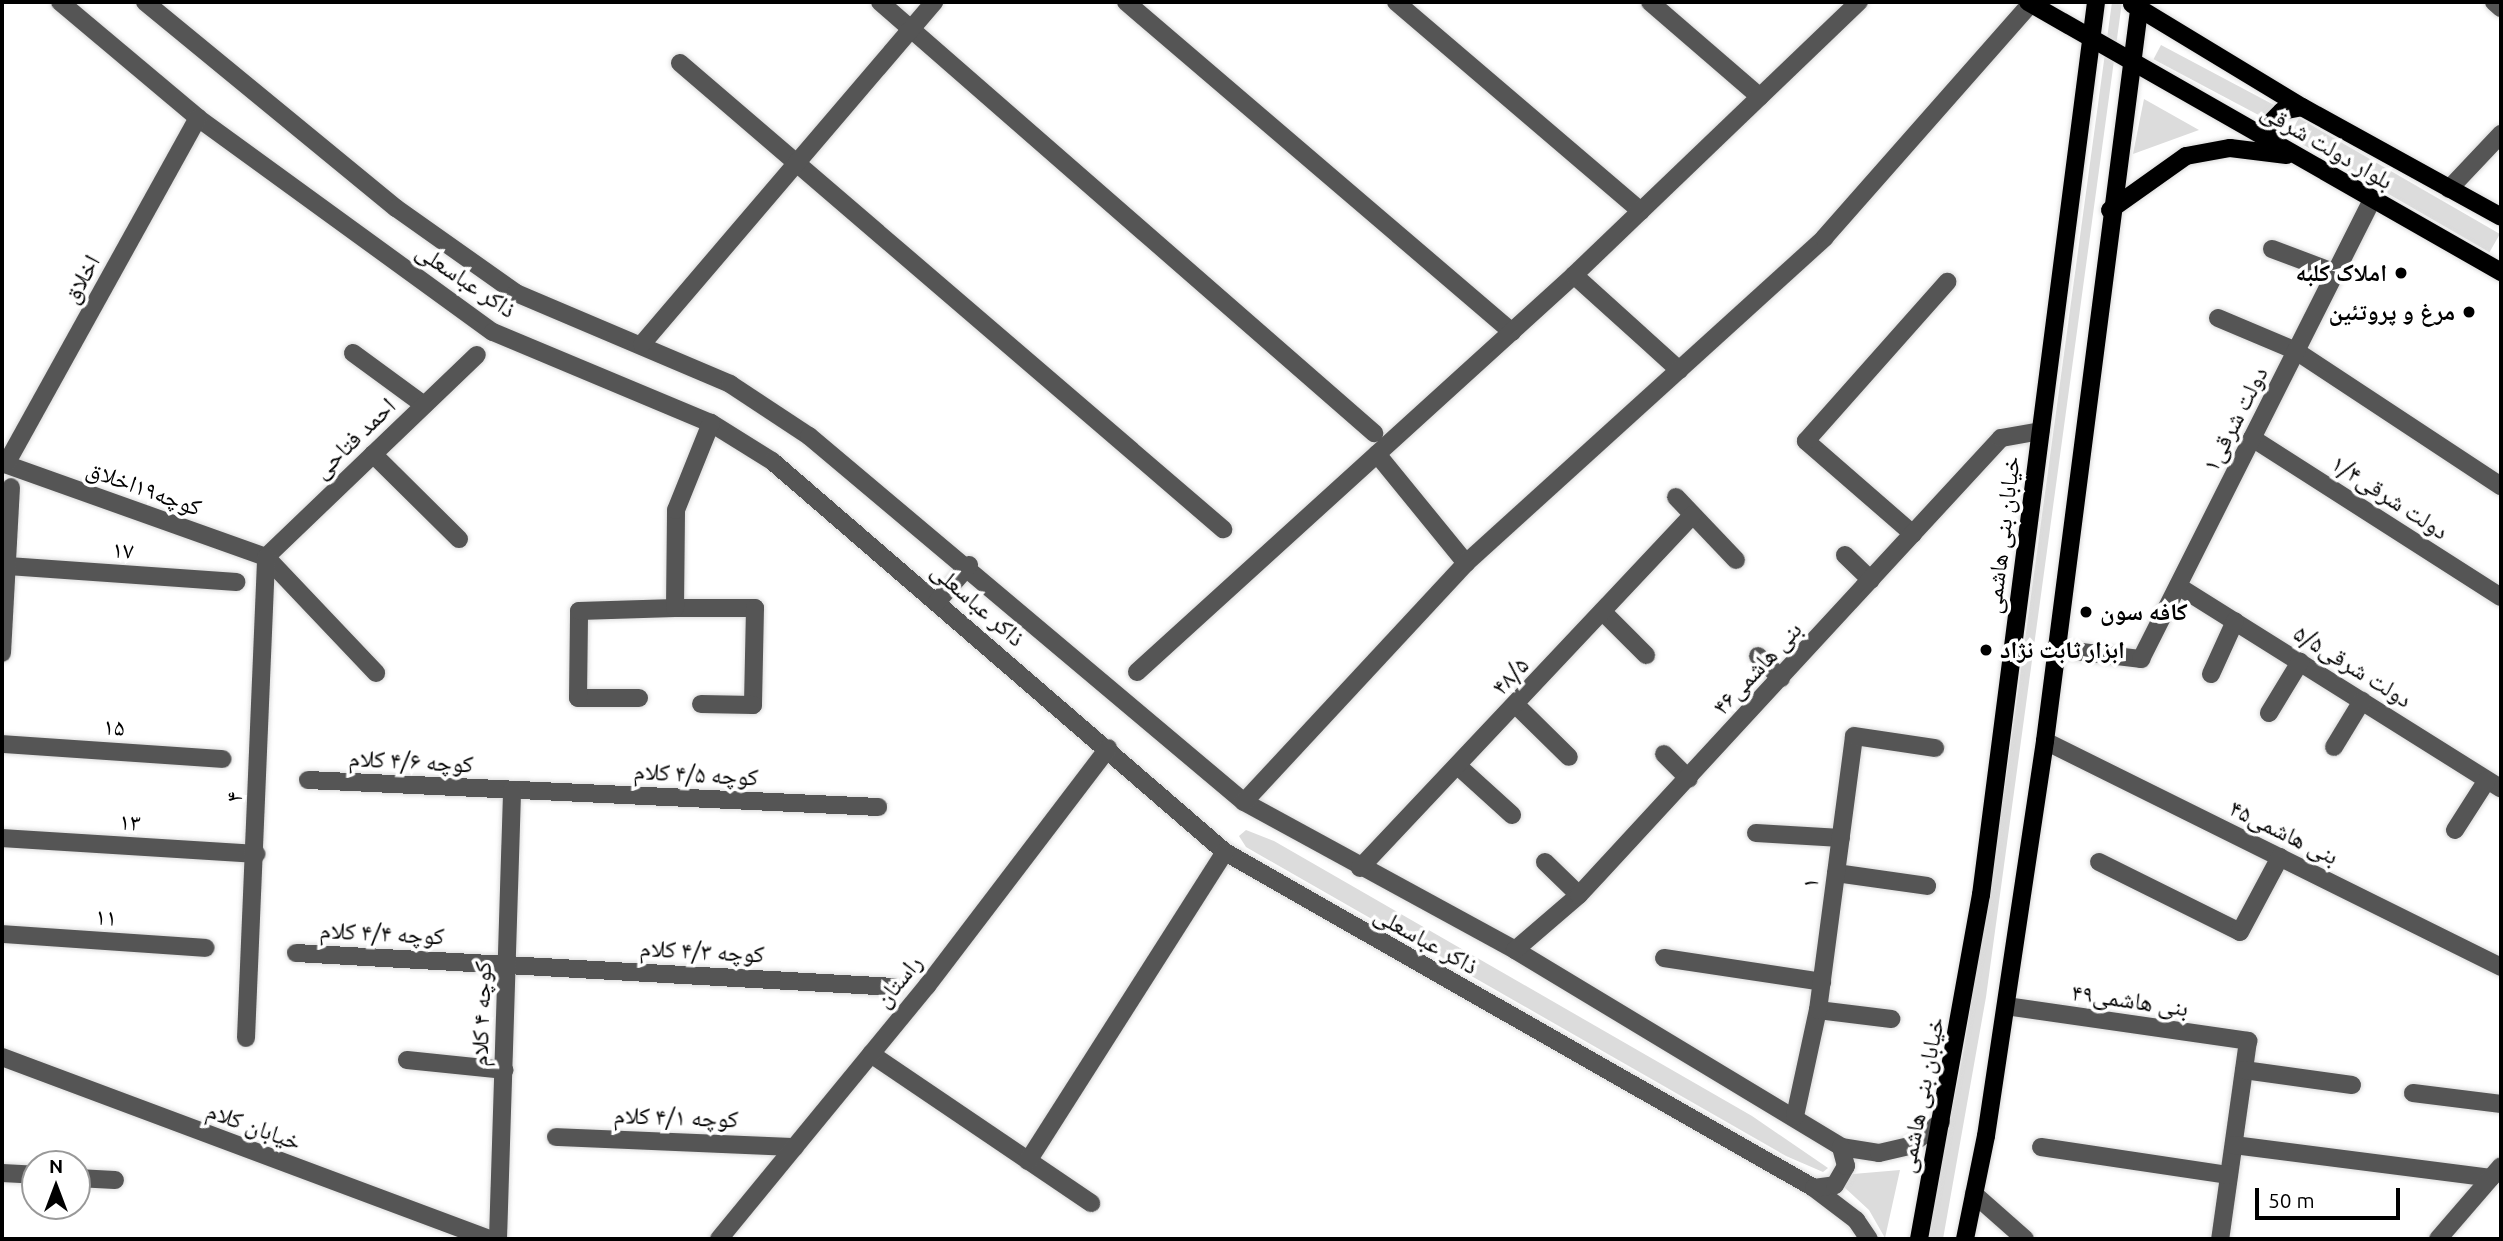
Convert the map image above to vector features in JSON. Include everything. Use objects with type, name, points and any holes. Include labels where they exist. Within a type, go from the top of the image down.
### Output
[{"type":"main road","name":"بلوار دولت شرقی","points":[[2029,2],[2088,32],[2292,155],[2501,272]]},
{"type":"main road","name":"خیابان بنی هاشمی","points":[[1919,1239],[1981,895],[2088,32],[2096,2]]},
{"type":"main road","name":"بلوار دولت شرقی","points":[[2136,4],[2302,107],[2501,218]]},
{"type":"main road","points":[[1965,1239],[2006,1006],[2045,741],[2136,4]]},
{"type":"main road","points":[[2292,155],[2270,142],[2269,124],[2282,111],[2302,107]]},
{"type":"main road","points":[[2109,210],[2186,156],[2230,148],[2292,155]]},
{"type":"street","name":"ذاکر عباسعلی","points":[[60,2],[198,118],[493,332],[711,423],[772,461],[1108,748],[1225,852],[1814,1188],[1856,1220],[1869,1239]]},
{"type":"street","name":"ذاکر عباسعلی","points":[[145,2],[397,208],[516,293],[642,344],[730,384],[809,436],[969,565],[1244,802],[1360,868],[1515,950],[1795,1116],[1842,1147],[1879,1153],[1909,1146],[1941,1122]]},
{"type":"street","points":[[880,2],[1374,433]]},
{"type":"street","points":[[642,344],[934,2]]},
{"type":"street","points":[[1126,2],[1512,332]]},
{"type":"street","points":[[1396,2],[1641,211]]},
{"type":"street","points":[[1650,2],[1760,97]]},
{"type":"street","points":[[1138,672],[1574,275],[1859,2]]},
{"type":"street","points":[[1244,802],[1466,563],[1824,237],[2029,2]]},
{"type":"street","points":[[2494,2],[2501,8]]},
{"type":"street","points":[[680,63],[1223,529]]},
{"type":"street","name":"اخلاق","points":[[4,463],[198,118]]},
{"type":"street","points":[[2449,189],[2501,134]]},
{"type":"street","name":"۱دولت شرقی","points":[[2057,649],[2141,659],[2372,200]]},
{"type":"street","points":[[2272,249],[2336,273]]},
{"type":"street","points":[[1574,275],[1679,370]]},
{"type":"street","points":[[1913,534],[1806,442],[1947,282]]},
{"type":"street","points":[[2218,318],[2296,351],[2501,486]]},
{"type":"street","points":[[353,353],[424,405]]},
{"type":"street","name":"احمد فتاحی","points":[[266,558],[477,355]]},
{"type":"street","points":[[675,608],[676,510],[711,423]]},
{"type":"street","name":"بنی هاشمی۴۶","points":[[1515,950],[1579,895],[1689,779],[2001,438],[2040,431]]},
{"type":"street","name":"۱/۴دولت شرقی","points":[[2252,438],[2501,597]]},
{"type":"street","points":[[373,454],[459,539]]},
{"type":"street","points":[[1377,454],[1466,563]]},
{"type":"street","name":"کوچه۱۹اخلاق","points":[[4,463],[266,558]]},
{"type":"street","points":[[2,653],[11,487]]},
{"type":"street","points":[[1676,497],[1736,560]]},
{"type":"street","name":"۴۸/۵","points":[[1360,868],[1693,515]]},
{"type":"street","points":[[1845,555],[1871,580]]},
{"type":"street","name":"۱۷","points":[[6,557],[236,582]]},
{"type":"street","points":[[266,558],[376,673]]},
{"type":"street","name":"۴","points":[[246,1038],[256,855],[266,558]]},
{"type":"street","points":[[937,602],[969,565]]},
{"type":"street","name":"۵/۵دولت شرقی","points":[[2178,586],[2494,784]]},
{"type":"street","points":[[639,698],[578,698],[579,611],[755,608],[753,705],[701,704]]},
{"type":"street","points":[[1603,612],[1646,655]]},
{"type":"street","points":[[2211,674],[2235,621]]},
{"type":"street","points":[[1758,656],[1781,678]]},
{"type":"street","points":[[2269,713],[2300,662]]},
{"type":"street","points":[[2334,747],[2362,701]]},
{"type":"street","points":[[1516,705],[1569,757]]},
{"type":"street","name":"۱","points":[[1795,1116],[1818,1010],[1854,736],[1935,748]]},
{"type":"street","name":"بنی هاشمی۴۵","points":[[2045,741],[2501,967]]},
{"type":"street","name":"۱۵","points":[[2,744],[222,759]]},
{"type":"street","name":"راستان","points":[[719,1239],[871,1054],[1108,748]]},
{"type":"street","points":[[1664,754],[1689,779]]},
{"type":"street","points":[[1458,766],[1512,815]]},
{"type":"street","name":"کوچه ۴/۶ کلام","points":[[308,780],[512,790]]},
{"type":"street","points":[[2455,830],[2494,784]]},
{"type":"street","name":"کوچه ۴/۵ کلام","points":[[512,790],[878,807]]},
{"type":"street","name":"کوچه ۴ کلام","points":[[498,1239],[512,790]]},
{"type":"street","points":[[1756,833],[1841,838]]},
{"type":"street","name":"۱۳","points":[[2,838],[256,855]]},
{"type":"street","points":[[1028,1160],[1225,852]]},
{"type":"street","points":[[2099,862],[2240,932],[2280,857]]},
{"type":"street","points":[[1545,862],[1579,895]]},
{"type":"street","points":[[1836,873],[1927,886]]},
{"type":"street","name":"۱۱","points":[[2,934],[206,948]]},
{"type":"street","name":"کوچه ۴/۴ کلام","points":[[296,953],[507,964]]},
{"type":"street","points":[[1664,958],[1822,982]]},
{"type":"street","name":"کوچه ۴/۳ کلام","points":[[507,964],[894,987]]},
{"type":"street","name":"بنی هاشمی۴۹","points":[[2006,1006],[2248,1041],[2244,1070]]},
{"type":"street","points":[[1818,1010],[1891,1019]]},
{"type":"street","points":[[871,1054],[1091,1203]]},
{"type":"street","name":"خیابان کلام","points":[[2,1057],[489,1239]]},
{"type":"street","points":[[407,1060],[503,1070]]},
{"type":"street","points":[[2220,1239],[2244,1070],[2352,1085]]},
{"type":"street","points":[[2413,1093],[2501,1104]]},
{"type":"street","name":"کوچه ۴/۱ کلام","points":[[556,1137],[794,1147]]},
{"type":"street","points":[[2234,1145],[2496,1172]]},
{"type":"street","points":[[1814,1188],[1835,1185],[1846,1166],[1842,1147]]},
{"type":"street","points":[[2041,1147],[2229,1175]]},
{"type":"street","points":[[2,1172],[21,1174]]},
{"type":"street","points":[[2438,1239],[2496,1172]]},
{"type":"street","points":[[91,1179],[116,1180]]},
{"type":"street","points":[[1975,1194],[2025,1239]]},
{"type":"shaded area","points":[[2112,2],[2122,2],[1986,997],[1943,1239],[1926,1239],[1963,1054],[2005,786]]},
{"type":"shaded area","points":[[2161,45],[2274,105],[2267,119],[2153,59]]},
{"type":"shaded area","points":[[2144,99],[2199,130],[2133,154]]},
{"type":"shaded area","points":[[2299,118],[2500,234],[2489,252],[2288,136]]},
{"type":"shaded area","points":[[1246,830],[1274,841],[1752,1116],[1828,1168],[1823,1172],[1786,1156],[1246,847],[1239,836]]},
{"type":"shaded area","points":[[1900,1170],[1885,1238],[1869,1210],[1843,1186],[1853,1174]]},
{"type":"place","name":"املاک کلبه","points":[[2401,273]]},
{"type":"place","name":"مرغ و پروتئین","points":[[2469,312]]},
{"type":"place","name":"کافه سون","points":[[2086,612]]},
{"type":"place","name":"ابزار ثابت نژاد","points":[[1986,650]]}]
